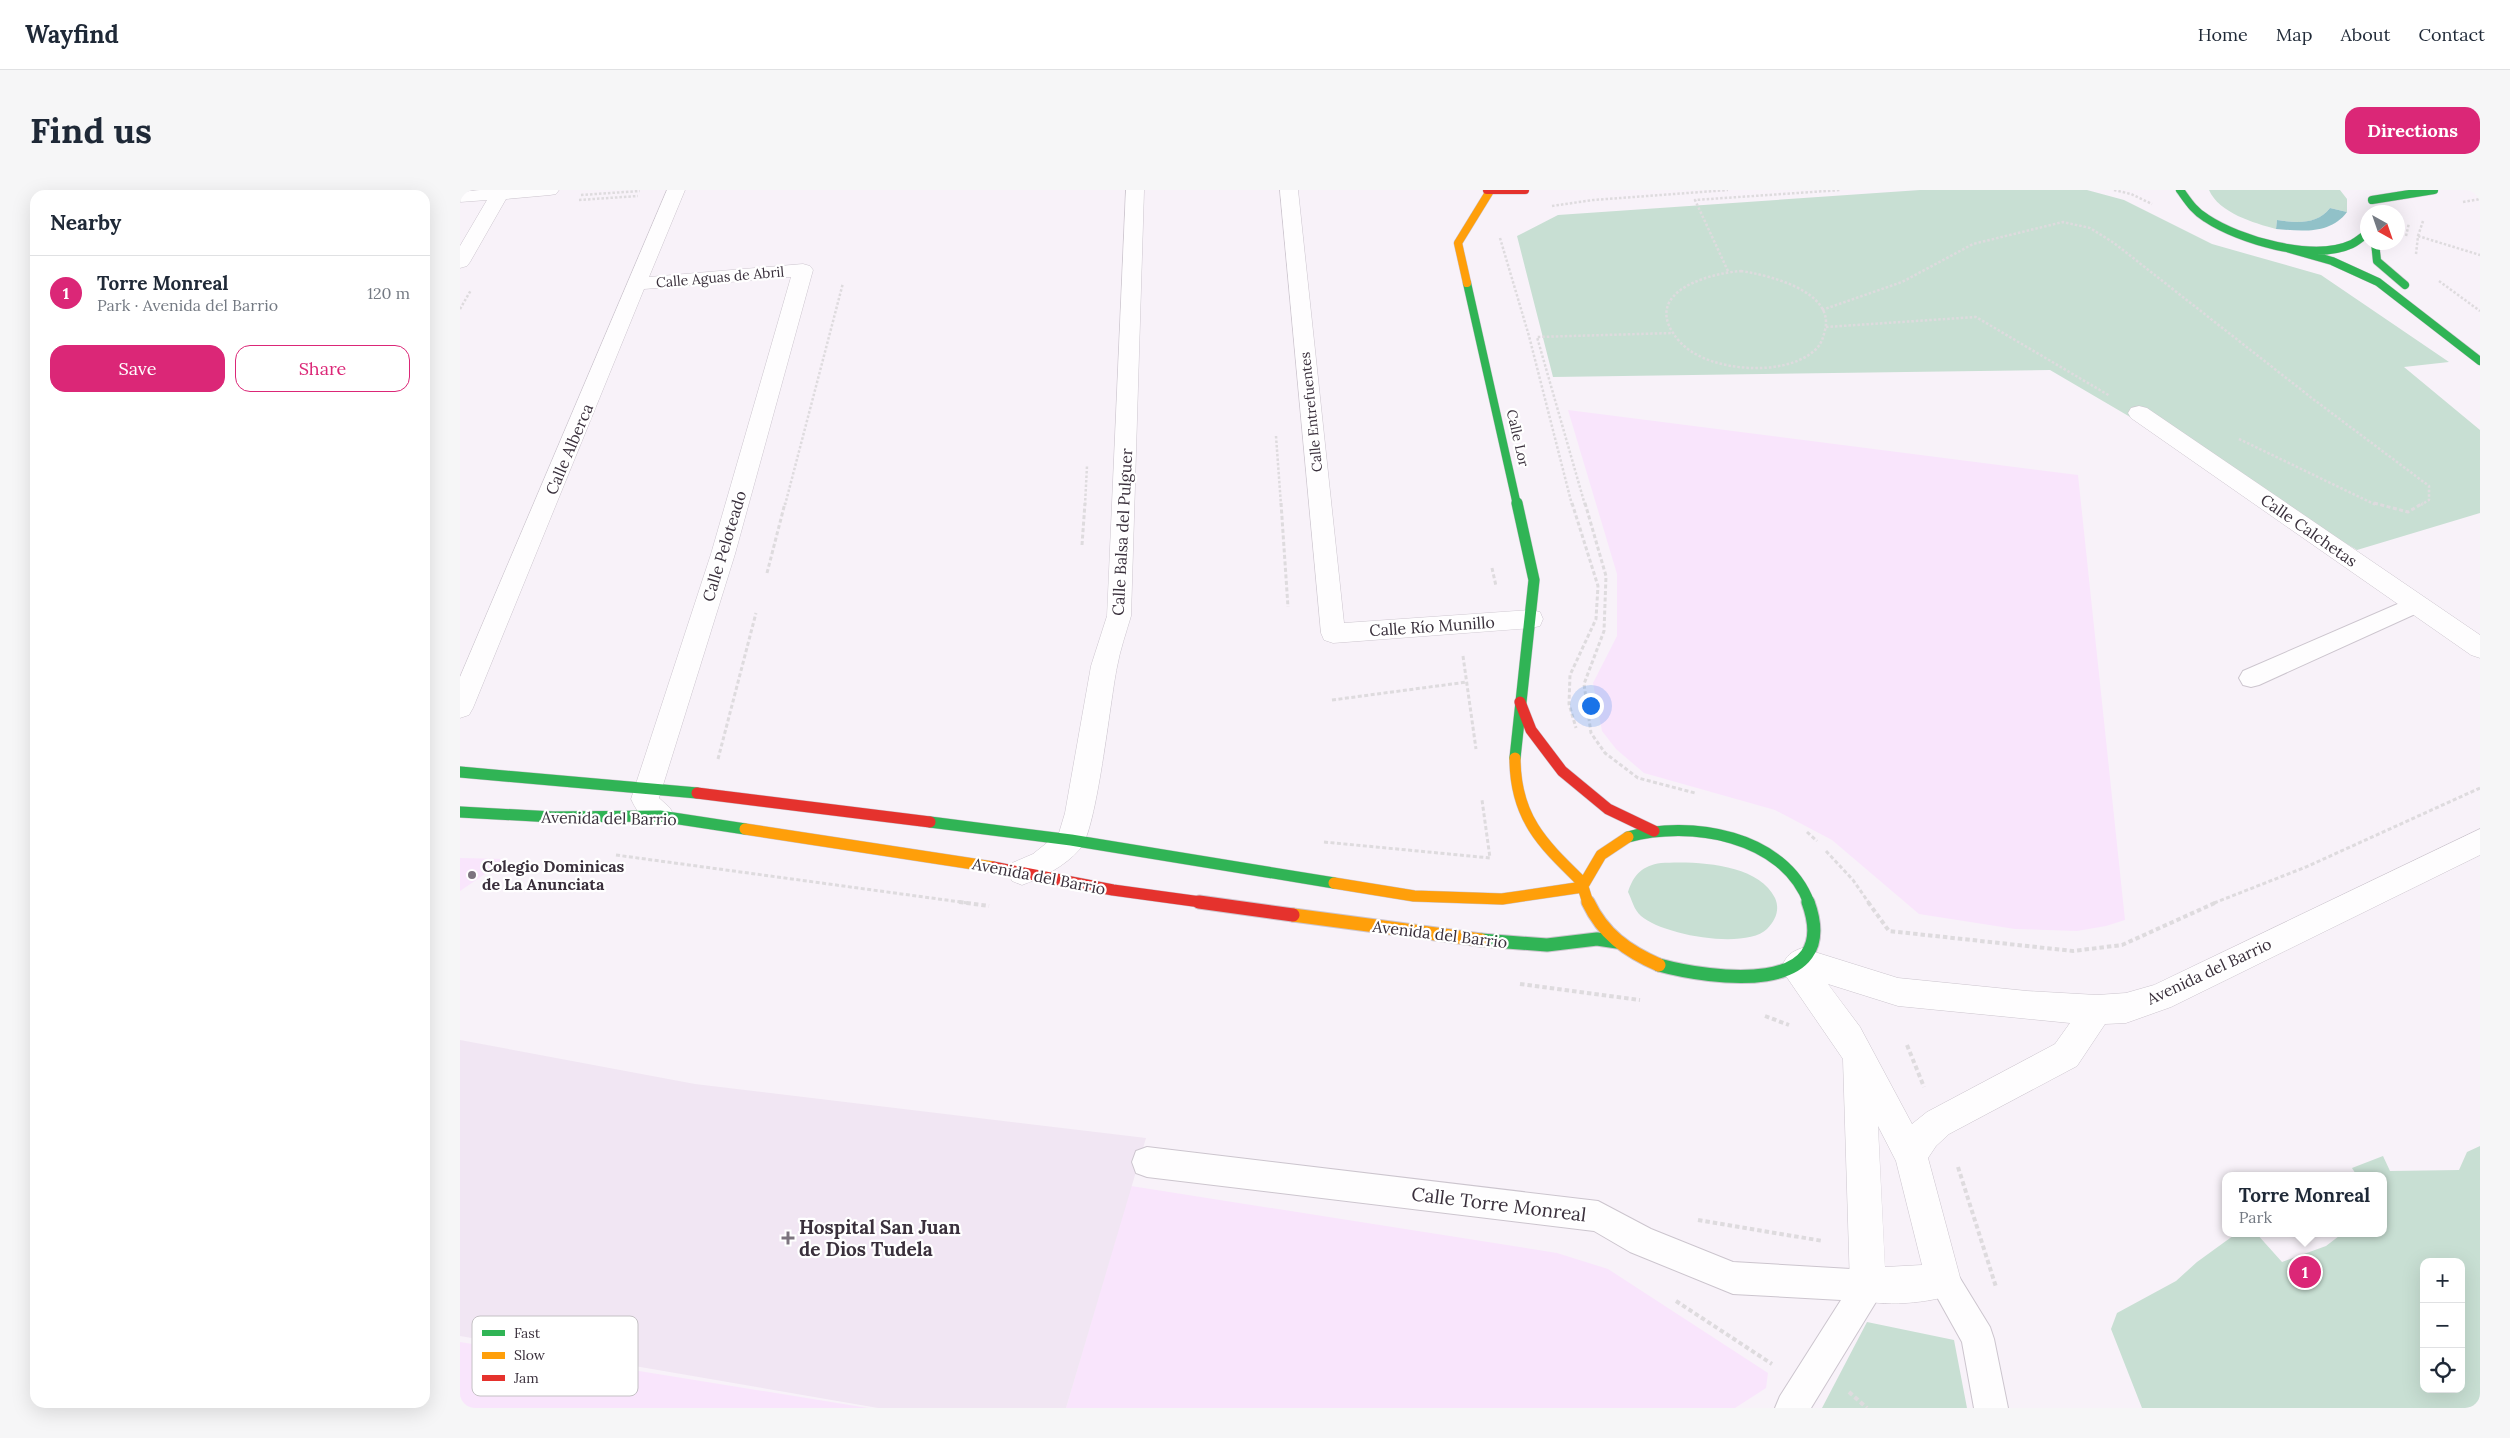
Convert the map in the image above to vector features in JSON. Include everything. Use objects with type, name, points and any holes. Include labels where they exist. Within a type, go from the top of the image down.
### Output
[{"type":"street","points":[[460,197],[501,192],[550,190]]},
{"type":"street","name":"Calle Alberca","points":[[460,708],[676,190]]},
{"type":"street","name":"Calle Balsa del Pulguer","points":[[1071,840],[1079,813],[1104,666],[1119,616],[1123,556],[1135,190]]},
{"type":"street","name":"Calle Entrefuentes","points":[[1289,190],[1333,633]]},
{"type":"street","points":[[1489,190],[1525,190]]},
{"type":"street","name":"Calle Lor","points":[[1489,190],[1458,243],[1534,580],[1514,756],[1518,788],[1534,830],[1549,851],[1584,885]]},
{"type":"street","points":[[2364,190],[2374,205]]},
{"type":"street","points":[[2372,200],[2434,190]]},
{"type":"street","points":[[2178,191],[2195,210],[2218,226],[2249,239],[2332,261],[2378,282],[2480,361]]},
{"type":"street","points":[[460,262],[501,192]]},
{"type":"street","points":[[2283,247],[2316,249],[2345,246],[2360,239]]},
{"type":"street","points":[[2376,250],[2377,261],[2418,295]]},
{"type":"street","name":"Calle Aguas de Abril","points":[[638,284],[803,270]]},
{"type":"street","name":"Calle Peloteado","points":[[660,816],[649,806],[645,799],[723,554],[803,270]]},
{"type":"street","name":"Calle Calchetas","points":[[2139,413],[2480,648]]},
{"type":"street","name":"Calle Río Munillo","points":[[1333,633],[1531,619]]},
{"type":"street","name":"Calle Lor","points":[[1520,701],[1530,730],[1562,771],[1608,809],[1654,831]]},
{"type":"street","name":"Avenida del Barrio","points":[[460,772],[649,787],[1071,840],[1414,896],[1502,899],[1584,885]]},
{"type":"street","name":"Avenida del Barrio","points":[[460,812],[553,817],[660,816],[1022,872],[1113,890],[1494,942],[1547,946],[1597,939],[1617,942]]},
{"type":"street","points":[[1654,831],[1704,831],[1774,856],[1791,870],[1805,889],[1814,916],[1812,940],[1799,964],[1784,972],[1753,978],[1686,972],[1660,965],[1617,942],[1593,915],[1586,900],[1584,885],[1592,865],[1609,847],[1629,837],[1654,831]]},
{"type":"street","points":[[1022,872],[1043,863],[1071,840]]},
{"type":"street","name":"Avenida del Barrio","points":[[1799,964],[1898,992],[2027,1006],[2097,1010],[2126,1008],[2160,997],[2480,842]]},
{"type":"street","points":[[1799,964],[1849,1038],[1911,1156],[1944,1282]]},
{"type":"street","points":[[1911,1156],[1924,1134],[1938,1123],[2066,1055],[2097,1010]]},
{"type":"street","points":[[1859,1057],[1868,1286]]},
{"type":"street","name":"Calle Torre Monreal","points":[[1868,1286],[1944,1282]]},
{"type":"lane","points":[[2251,678],[2416,604]]},
{"type":"lane","name":"Calle Torre Monreal","points":[[1147,1162],[1598,1216],[1641,1241],[1733,1278],[1868,1286]]},
{"type":"lane","points":[[1944,1282],[1966,1314],[1978,1339],[1991,1408]]},
{"type":"lane","points":[[1792,1408],[1868,1286]]},
{"type":"path","points":[[1550,206],[1593,200],[1728,190]]},
{"type":"path","points":[[1728,271],[1694,200],[1841,190]]},
{"type":"path","points":[[2114,190],[2131,194]]},
{"type":"path","points":[[575,201],[642,196]]},
{"type":"path","points":[[2456,199],[2468,196]]},
{"type":"path","points":[[2405,237],[2409,220]]},
{"type":"path","points":[[1822,310],[1902,282],[1973,244],[2063,222],[2090,228],[2114,243],[2313,399],[2429,486],[2429,500],[2408,512],[2377,504],[2232,436]]},
{"type":"path","points":[[2416,254],[2418,236],[2480,255]]},
{"type":"path","points":[[1728,271],[1766,274],[1790,282],[1809,295],[1822,310],[1826,326],[1821,343],[1807,356],[1786,365],[1760,369],[1734,367],[1708,359],[1688,348],[1673,333],[1667,318],[1669,302],[1679,289],[1696,278],[1728,271]]},
{"type":"path","points":[[2434,278],[2480,311]]},
{"type":"path","points":[[767,573],[843,283]]},
{"type":"path","points":[[460,309],[474,284]]},
{"type":"path","points":[[1826,326],[1976,317],[2139,413]]},
{"type":"path","points":[[1673,333],[1537,336],[1606,576],[1604,631],[1584,684],[1591,733],[1605,753],[1638,778],[1703,796]]},
{"type":"path","points":[[1487,587],[1496,586],[1492,567]]},
{"type":"path","points":[[716,768],[756,614]]},
{"type":"path","points":[[1462,648],[1477,758]]},
{"type":"path","points":[[1332,700],[1466,682]]},
{"type":"path","points":[[1803,830],[1811,834],[1852,880],[1889,931],[1949,940],[2073,951],[2130,942],[2220,900],[2306,867],[2480,788]]},
{"type":"path","points":[[1323,842],[1490,858],[1482,795]]},
{"type":"path","points":[[614,854],[994,906]]},
{"type":"path","points":[[1515,983],[1642,1000]]},
{"type":"path","points":[[1759,1015],[1768,1016],[1792,1027]]},
{"type":"path","points":[[1907,1045],[1925,1088]]},
{"type":"path","points":[[1957,1163],[1997,1291]]},
{"type":"path","points":[[1690,1219],[1833,1242]]},
{"type":"path","points":[[1676,1302],[1778,1368]]},
{"type":"path","points":[[1844,1388],[1867,1408]]},
{"type":"shaded area","points":[[1568,410],[2078,475],[2125,920],[2106,926],[2077,931],[2015,929],[1919,914],[1832,840],[1775,810],[1644,773],[1616,749],[1602,731],[1593,683],[1617,636],[1617,574]]},
{"type":"shaded area","name":"Colegio Dominicas de La Anunciata","points":[[460,858],[507,859],[460,891]]},
{"type":"shaded area","name":"Hospital San Juan de Dios Tudela","points":[[460,1040],[695,1084],[1146,1138],[1066,1408],[878,1408],[638,1367],[638,1316],[472,1316],[472,1338],[460,1336]]},
{"type":"shaded area","points":[[1131,1186],[1557,1253],[1608,1269],[1768,1373],[1766,1388],[1735,1408],[1066,1408]]},
{"type":"shaded area","points":[[460,1342],[472,1344],[472,1396],[638,1396],[638,1371],[868,1408],[460,1408]]},
{"type":"green space","points":[[1920,190],[2087,190],[2124,200],[2212,244],[2321,275],[2449,362],[2404,367],[2480,430],[2480,513],[2357,550],[2050,370],[1553,377],[1517,236],[1558,215]]},
{"type":"green space","points":[[2209,190],[2340,190],[2347,199],[2347,212],[2330,208],[2325,214],[2306,222],[2277,220],[2276,229],[2258,224],[2229,211],[2214,198]]},
{"type":"green space","points":[[1661,863],[1708,864],[1740,871],[1755,877],[1767,886],[1775,898],[1777,910],[1773,922],[1767,929],[1756,935],[1741,939],[1704,938],[1667,929],[1652,923],[1639,914],[1628,892],[1633,880],[1640,872],[1649,866]]},
{"type":"green space","points":[[2480,1146],[2480,1408],[2142,1408],[2111,1329],[2117,1313],[2176,1281],[2197,1262],[2231,1237],[2260,1237],[2282,1262],[2326,1246],[2338,1237],[2387,1237],[2387,1172],[2354,1172],[2352,1168],[2383,1156],[2390,1171],[2459,1170],[2467,1152]]},
{"type":"green space","points":[[1867,1322],[1954,1340],[1967,1408],[1822,1408]]},
{"type":"water","points":[[2330,208],[2347,212],[2332,225],[2324,228],[2305,231],[2276,229],[2277,220],[2306,222],[2325,214]]},
{"type":"traffic: fast","points":[[2180,190],[2191,206],[2205,218],[2244,237],[2291,248],[2314,250],[2335,249],[2352,244],[2360,238]]},
{"type":"traffic: fast","points":[[2372,200],[2434,190]]},
{"type":"traffic: fast","points":[[2283,247],[2332,261],[2378,282],[2480,361]]},
{"type":"traffic: fast","points":[[2376,250],[2377,261],[2405,285]]},
{"type":"traffic: fast","points":[[1467,283],[1534,580],[1515,758]]},
{"type":"traffic: fast","points":[[460,772],[649,787],[697,793]]},
{"type":"traffic: fast","points":[[460,812],[553,817],[660,816],[745,829]]},
{"type":"traffic: fast","points":[[930,822],[1071,840],[1334,883]]},
{"type":"traffic: fast","points":[[1628,837],[1663,830],[1675,830],[1698,832],[1757,847],[1769,853],[1787,867],[1806,895],[1812,912],[1814,928],[1812,944],[1804,957],[1790,968],[1776,974],[1759,977],[1724,978],[1690,973],[1659,965]]},
{"type":"traffic: fast","points":[[1481,940],[1547,945],[1597,939],[1617,942]]},
{"type":"traffic: slow","points":[[1467,283],[1458,243],[1490,191]]},
{"type":"traffic: slow","points":[[1515,758],[1515,770],[1520,795],[1535,832],[1550,852],[1584,884],[1601,855],[1628,837]]},
{"type":"traffic: slow","points":[[745,829],[993,867]]},
{"type":"traffic: slow","points":[[1334,883],[1414,896],[1502,899],[1583,887],[1593,914],[1610,935],[1633,952],[1659,965]]},
{"type":"traffic: slow","points":[[1293,915],[1481,940]]},
{"type":"traffic: jam","points":[[1487,190],[1525,190]]},
{"type":"traffic: jam","points":[[1520,702],[1531,730],[1562,771],[1608,809],[1654,831]]},
{"type":"traffic: jam","points":[[697,793],[930,822]]},
{"type":"traffic: jam","points":[[993,867],[1113,890],[1293,915]]},
{"type":"place","name":"Colegio Dominicas de La Anunciata","points":[[472,875]]},
{"type":"place","name":"Hospital San Juan de Dios Tudela","points":[[788,1238]]},
{"type":"place","name":"Torre Monreal","points":[[2305,1272]]}]
